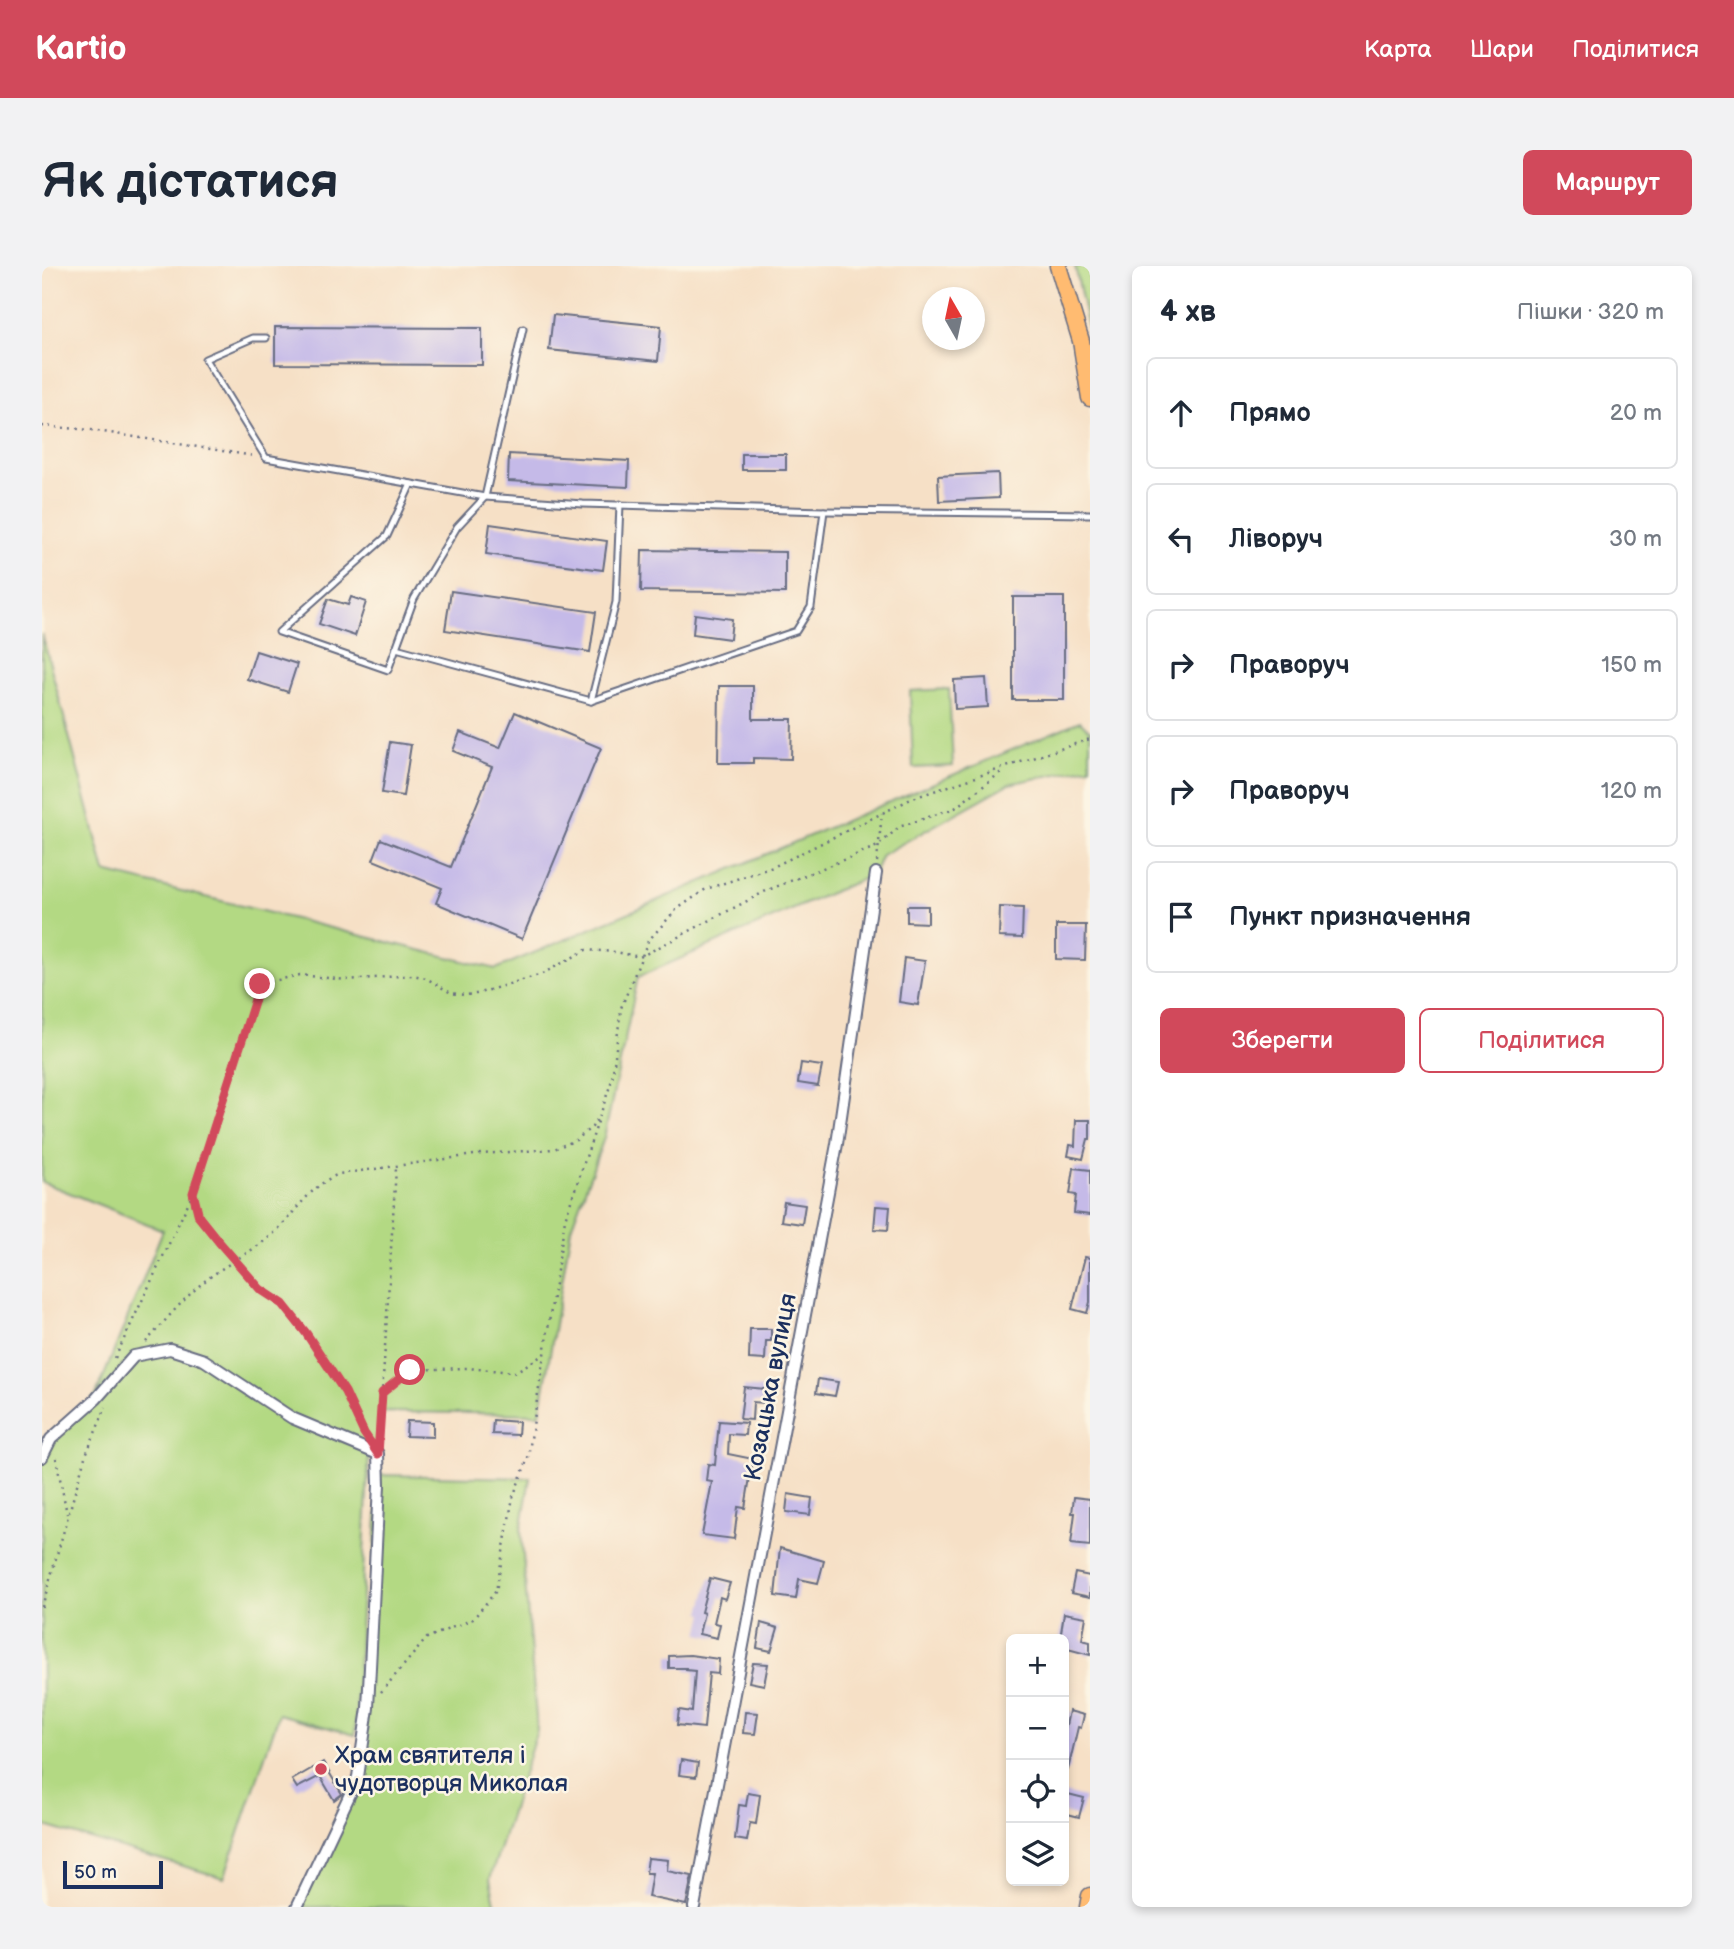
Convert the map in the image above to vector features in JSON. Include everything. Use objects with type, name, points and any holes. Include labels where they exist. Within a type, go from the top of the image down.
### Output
[{"type":"main road","points":[[1058,266],[1081,341],[1090,398]]},
{"type":"main road","points":[[1088,1907],[1090,1896]]},
{"type":"street","name":"Козацька вулиця","points":[[694,1907],[837,1144],[876,873]]},
{"type":"street","points":[[42,1457],[47,1437],[96,1399],[134,1356],[170,1349],[204,1360],[292,1418],[378,1454],[379,1485],[368,1707],[358,1777],[297,1907]]},
{"type":"lane","points":[[411,484],[387,536],[279,632],[388,670],[414,599],[457,527],[485,497],[523,329]]},
{"type":"lane","points":[[266,338],[253,338],[205,359],[266,457],[485,497],[824,511],[1090,514]]},
{"type":"lane","points":[[592,701],[616,602],[620,504]]},
{"type":"lane","points":[[396,648],[592,701],[796,631],[811,607],[824,511]]},
{"type":"path","points":[[42,426],[91,430],[266,457]]},
{"type":"path","points":[[368,1707],[427,1638],[473,1619],[496,1591],[513,1497],[528,1458],[565,1219],[612,1080],[621,1008],[648,941],[676,909],[706,889],[773,867],[913,798],[1090,739]]},
{"type":"path","points":[[113,1362],[193,1193],[260,984],[300,975],[347,980],[413,975],[426,978],[451,993],[464,995],[542,974],[586,950],[640,957],[768,890],[878,846],[899,827],[955,808],[1007,768]]},
{"type":"path","points":[[876,873],[883,813]]},
{"type":"path","points":[[134,1356],[196,1288],[257,1247],[326,1180],[339,1174],[481,1154],[554,1149],[576,1140],[592,1127],[601,1113]]},
{"type":"path","points":[[378,1454],[396,1168]]},
{"type":"path","points":[[193,1193],[199,1217],[260,1289],[283,1304],[306,1333],[345,1392],[364,1433],[378,1454]]},
{"type":"path","points":[[382,1393],[410,1370],[467,1368],[515,1372],[543,1355]]},
{"type":"path","points":[[42,1607],[85,1457],[108,1401]]},
{"type":"path","points":[[47,1437],[68,1517]]},
{"type":"green space","points":[[1075,266],[1090,266],[1090,337]]},
{"type":"green space","points":[[42,634],[105,872],[496,969],[1080,721],[1090,731],[1090,767],[1009,784],[882,855],[874,874],[638,977],[604,1138],[571,1228],[540,1414],[382,1412],[379,1453],[293,1417],[205,1359],[170,1348],[133,1355],[95,1398],[163,1230],[42,1182]]},
{"type":"green space","points":[[949,689],[953,766],[913,768],[910,691]]},
{"type":"green space","points":[[170,1350],[204,1361],[291,1419],[369,1452],[355,1735],[279,1714],[224,1878],[42,1825],[42,1459],[52,1440],[134,1357]]},
{"type":"green space","points":[[380,1475],[530,1478],[521,1530],[537,1730],[490,1879],[496,1907],[298,1907],[359,1778]]},
{"type":"building","points":[[553,315],[661,326],[658,361],[549,350]]},
{"type":"building","points":[[275,327],[482,328],[482,365],[275,364]]},
{"type":"building","points":[[509,454],[629,461],[628,487],[508,481]]},
{"type":"building","points":[[742,454],[786,454],[786,470],[742,470]]},
{"type":"building","points":[[998,473],[999,498],[939,501],[938,476]]},
{"type":"building","points":[[490,524],[607,541],[603,570],[486,554]]},
{"type":"building","points":[[642,550],[785,552],[785,593],[641,591]]},
{"type":"building","points":[[451,591],[596,612],[590,652],[445,630]]},
{"type":"building","points":[[351,597],[366,602],[355,636],[319,624],[328,599],[348,605]]},
{"type":"building","points":[[1013,597],[1064,597],[1064,700],[1013,700]]},
{"type":"building","points":[[695,614],[732,619],[730,639],[693,634]]},
{"type":"building","points":[[256,651],[297,664],[288,692],[247,679]]},
{"type":"building","points":[[986,678],[988,707],[955,709],[954,680]]},
{"type":"building","points":[[719,686],[753,686],[753,719],[792,719],[791,759],[753,758],[753,763],[718,763]]},
{"type":"building","points":[[515,712],[601,748],[522,939],[436,903],[442,888],[373,860],[381,839],[451,867],[492,767],[453,751],[460,732],[500,748]]},
{"type":"building","points":[[390,742],[411,745],[403,796],[382,793]]},
{"type":"building","points":[[907,906],[928,906],[928,923],[907,922]]},
{"type":"building","points":[[1000,907],[1023,908],[1022,938],[999,937]]},
{"type":"building","points":[[1056,925],[1086,925],[1085,960],[1056,959]]},
{"type":"building","points":[[904,958],[925,961],[918,1005],[899,1002]]},
{"type":"building","points":[[801,1063],[822,1066],[818,1086],[798,1083]]},
{"type":"building","points":[[1076,1120],[1090,1120],[1090,1139],[1083,1159],[1068,1156],[1070,1145],[1075,1146]]},
{"type":"building","points":[[1074,1168],[1090,1170],[1090,1215],[1074,1213],[1076,1195],[1070,1194]]},
{"type":"building","points":[[784,1202],[805,1205],[802,1224],[781,1221]]},
{"type":"building","points":[[876,1206],[890,1207],[888,1230],[874,1229]]},
{"type":"building","points":[[1085,1257],[1090,1258],[1090,1302],[1087,1313],[1072,1309]]},
{"type":"building","points":[[750,1329],[771,1329],[771,1341],[766,1341],[765,1360],[749,1359]]},
{"type":"building","points":[[818,1379],[838,1382],[835,1396],[816,1393]]},
{"type":"building","points":[[744,1387],[765,1389],[764,1403],[753,1402],[752,1420],[740,1419]]},
{"type":"building","points":[[493,1420],[519,1422],[518,1435],[492,1434]]},
{"type":"building","points":[[407,1421],[433,1422],[433,1437],[406,1436]]},
{"type":"building","points":[[719,1421],[746,1423],[745,1435],[729,1434],[728,1454],[753,1459],[745,1508],[738,1507],[734,1539],[702,1535],[712,1482],[706,1481],[708,1464],[715,1465]]},
{"type":"building","points":[[788,1494],[812,1498],[810,1515],[786,1512]]},
{"type":"building","points":[[1074,1497],[1090,1499],[1090,1546],[1071,1544]]},
{"type":"building","points":[[780,1548],[824,1561],[818,1583],[799,1579],[796,1599],[775,1596]]},
{"type":"building","points":[[1075,1573],[1090,1576],[1090,1597],[1071,1593]]},
{"type":"building","points":[[710,1578],[730,1583],[725,1599],[720,1597],[714,1623],[720,1624],[717,1638],[699,1634],[704,1613],[701,1612]]},
{"type":"building","points":[[1064,1613],[1086,1617],[1082,1640],[1090,1642],[1090,1655],[1069,1649],[1069,1634],[1061,1634]]},
{"type":"building","points":[[761,1623],[778,1628],[771,1651],[757,1648]]},
{"type":"building","points":[[690,1655],[719,1659],[718,1674],[709,1673],[704,1728],[677,1725],[679,1710],[692,1712],[695,1671],[669,1668],[669,1656]]},
{"type":"building","points":[[753,1663],[768,1664],[764,1685],[749,1682]]},
{"type":"building","points":[[1069,1711],[1084,1715],[1081,1728],[1078,1727],[1069,1766]]},
{"type":"building","points":[[745,1712],[758,1713],[755,1734],[743,1733]]},
{"type":"building","points":[[681,1760],[698,1763],[696,1777],[679,1775]]},
{"type":"building","points":[[323,1762],[342,1794],[334,1800],[320,1776],[297,1788],[292,1780]]},
{"type":"building","points":[[748,1793],[760,1795],[756,1824],[750,1823],[747,1841],[735,1839],[739,1805],[746,1806]]},
{"type":"building","points":[[1069,1794],[1084,1798],[1079,1817],[1069,1814]]},
{"type":"building","points":[[648,1858],[668,1860],[667,1871],[692,1876],[686,1905],[648,1897],[652,1873],[646,1873]]},
{"type":"place","name":"Храм святителя і чудотворця Миколая","points":[[321,1769]]},
{"type":"route","points":[[260,984],[193,1193],[199,1217],[247,1275],[260,1289],[283,1304],[306,1333],[345,1392],[364,1433],[378,1454],[382,1393],[410,1370]]}]
